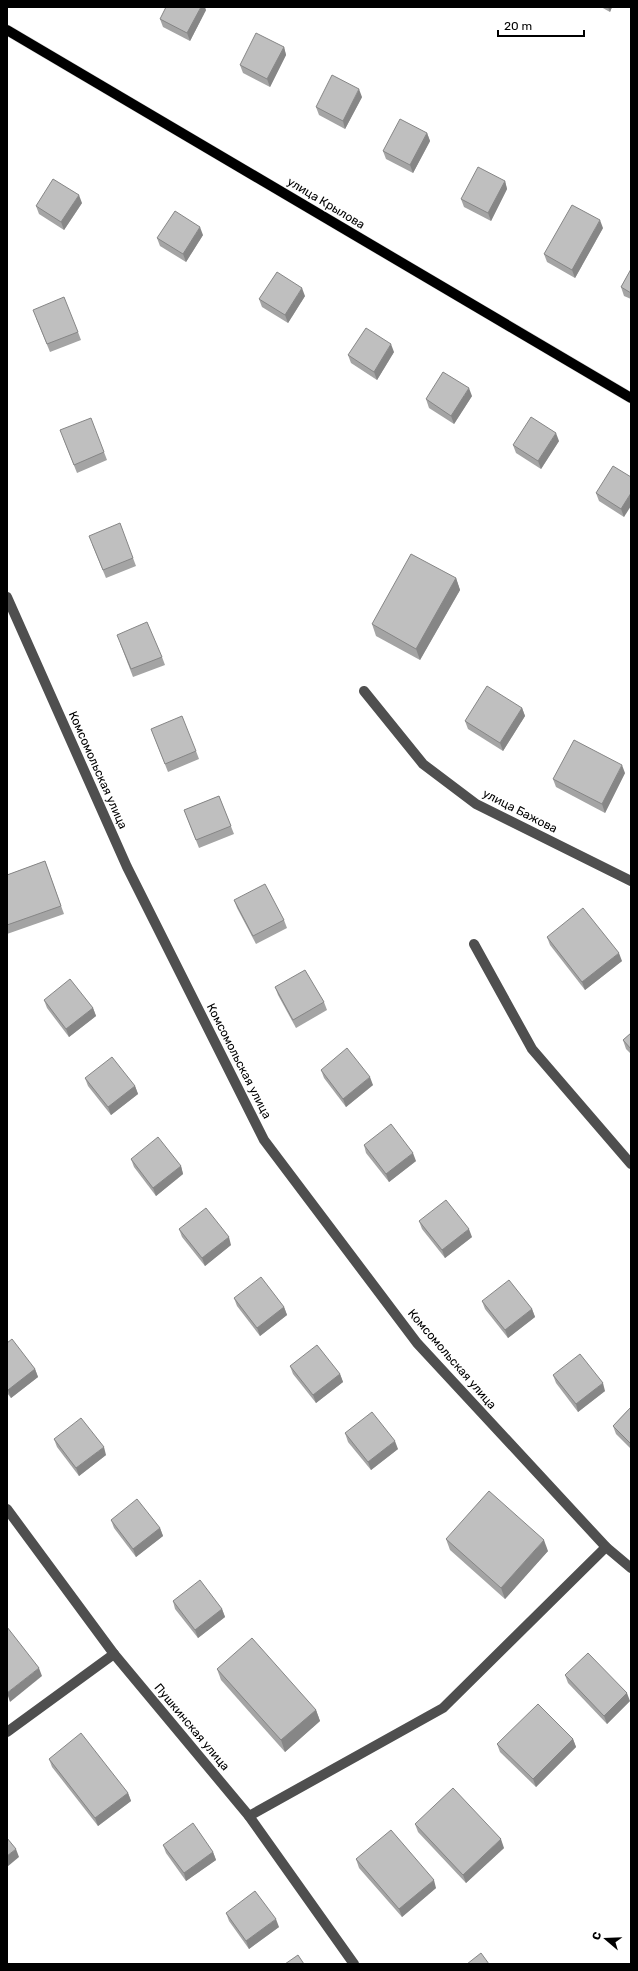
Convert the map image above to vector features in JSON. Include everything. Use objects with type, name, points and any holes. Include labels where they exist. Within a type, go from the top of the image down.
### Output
[{"type":"main road","name":"улица Крылова","points":[[7,30],[631,398]]},
{"type":"street","name":"Комсомольская улица","points":[[7,597],[127,867],[264,1140],[417,1343],[606,1547],[631,1568]]},
{"type":"street","name":"улица Бажова","points":[[364,691],[423,764],[476,804],[631,881]]},
{"type":"street","points":[[474,944],[532,1049],[631,1164]]},
{"type":"street","name":"Пушкинская улица","points":[[7,1509],[114,1654],[249,1816],[354,1964]]},
{"type":"street","points":[[249,1816],[443,1708],[606,1547]]},
{"type":"street","points":[[7,1732],[114,1654]]},
{"type":"building","points":[[166,7],[201,7],[187,33],[160,19]]},
{"type":"building","points":[[256,33],[284,47],[267,79],[240,65]]},
{"type":"building","points":[[332,75],[359,89],[343,121],[316,107]]},
{"type":"building","points":[[400,119],[427,133],[410,165],[383,151]]},
{"type":"building","points":[[478,167],[505,181],[488,213],[461,199]]},
{"type":"building","points":[[53,179],[79,195],[61,222],[36,206]]},
{"type":"building","points":[[572,205],[600,220],[572,270],[544,254]]},
{"type":"building","points":[[175,211],[200,227],[183,254],[157,238]]},
{"type":"building","points":[[631,269],[631,293],[621,287]]},
{"type":"building","points":[[277,272],[302,288],[285,315],[259,299]]},
{"type":"building","points":[[64,297],[78,332],[47,344],[33,310]]},
{"type":"building","points":[[366,328],[391,344],[374,372],[348,355]]},
{"type":"building","points":[[443,372],[469,388],[451,416],[426,399]]},
{"type":"building","points":[[531,417],[556,433],[538,461],[513,445]]},
{"type":"building","points":[[91,418],[104,452],[74,465],[60,430]]},
{"type":"building","points":[[613,466],[631,477],[631,493],[621,509],[596,493]]},
{"type":"building","points":[[120,523],[133,558],[103,570],[89,536]]},
{"type":"building","points":[[411,554],[456,578],[416,649],[372,624]]},
{"type":"building","points":[[147,622],[162,657],[131,669],[117,635]]},
{"type":"building","points":[[487,686],[522,708],[500,743],[465,721]]},
{"type":"building","points":[[182,716],[196,751],[165,764],[151,729]]},
{"type":"building","points":[[574,740],[622,765],[602,804],[553,779]]},
{"type":"building","points":[[219,796],[231,826],[196,840],[184,810]]},
{"type":"building","points":[[45,861],[61,906],[7,925],[7,875]]},
{"type":"building","points":[[265,884],[284,920],[253,936],[234,900]]},
{"type":"building","points":[[583,908],[619,953],[582,982],[547,937]]},
{"type":"building","points":[[305,970],[324,1002],[293,1020],[275,987]]},
{"type":"building","points":[[70,979],[93,1008],[66,1029],[44,1000]]},
{"type":"building","points":[[631,1033],[631,1049],[623,1040]]},
{"type":"building","points":[[347,1048],[370,1077],[343,1099],[321,1070]]},
{"type":"building","points":[[112,1057],[135,1086],[108,1107],[85,1078]]},
{"type":"building","points":[[391,1124],[413,1153],[386,1174],[364,1145]]},
{"type":"building","points":[[158,1137],[181,1166],[153,1188],[131,1159]]},
{"type":"building","points":[[446,1200],[469,1229],[442,1250],[419,1221]]},
{"type":"building","points":[[206,1208],[229,1237],[202,1258],[179,1229]]},
{"type":"building","points":[[261,1277],[284,1307],[257,1328],[234,1298]]},
{"type":"building","points":[[509,1280],[532,1309],[505,1330],[482,1301]]},
{"type":"building","points":[[12,1339],[35,1369],[8,1390],[7,1343]]},
{"type":"building","points":[[317,1345],[340,1374],[313,1395],[290,1366]]},
{"type":"building","points":[[580,1354],[603,1383],[576,1404],[553,1375]]},
{"type":"building","points":[[631,1407],[631,1444],[613,1426]]},
{"type":"building","points":[[372,1412],[395,1441],[368,1462],[345,1433]]},
{"type":"building","points":[[81,1418],[104,1447],[76,1468],[54,1439]]},
{"type":"building","points":[[489,1491],[544,1540],[501,1588],[446,1539]]},
{"type":"building","points":[[137,1499],[160,1528],[133,1549],[111,1520]]},
{"type":"building","points":[[200,1580],[222,1609],[195,1630],[173,1601]]},
{"type":"building","points":[[7,1627],[39,1668],[7,1693]]},
{"type":"building","points":[[252,1638],[316,1710],[281,1740],[217,1669]]},
{"type":"building","points":[[588,1653],[627,1693],[604,1716],[565,1675]]},
{"type":"building","points":[[538,1704],[573,1739],[533,1779],[497,1744]]},
{"type":"building","points":[[81,1733],[128,1793],[95,1818],[49,1759]]},
{"type":"building","points":[[453,1788],[501,1839],[463,1875],[415,1824]]},
{"type":"building","points":[[193,1823],[213,1852],[184,1873],[163,1845]]},
{"type":"building","points":[[391,1830],[434,1880],[399,1909],[356,1859]]},
{"type":"building","points":[[7,1838],[16,1849],[7,1856]]},
{"type":"building","points":[[255,1891],[276,1919],[246,1941],[226,1913]]},
{"type":"building","points":[[481,1953],[489,1964],[467,1964]]},
{"type":"building","points":[[298,1955],[304,1964],[285,1964]]}]
